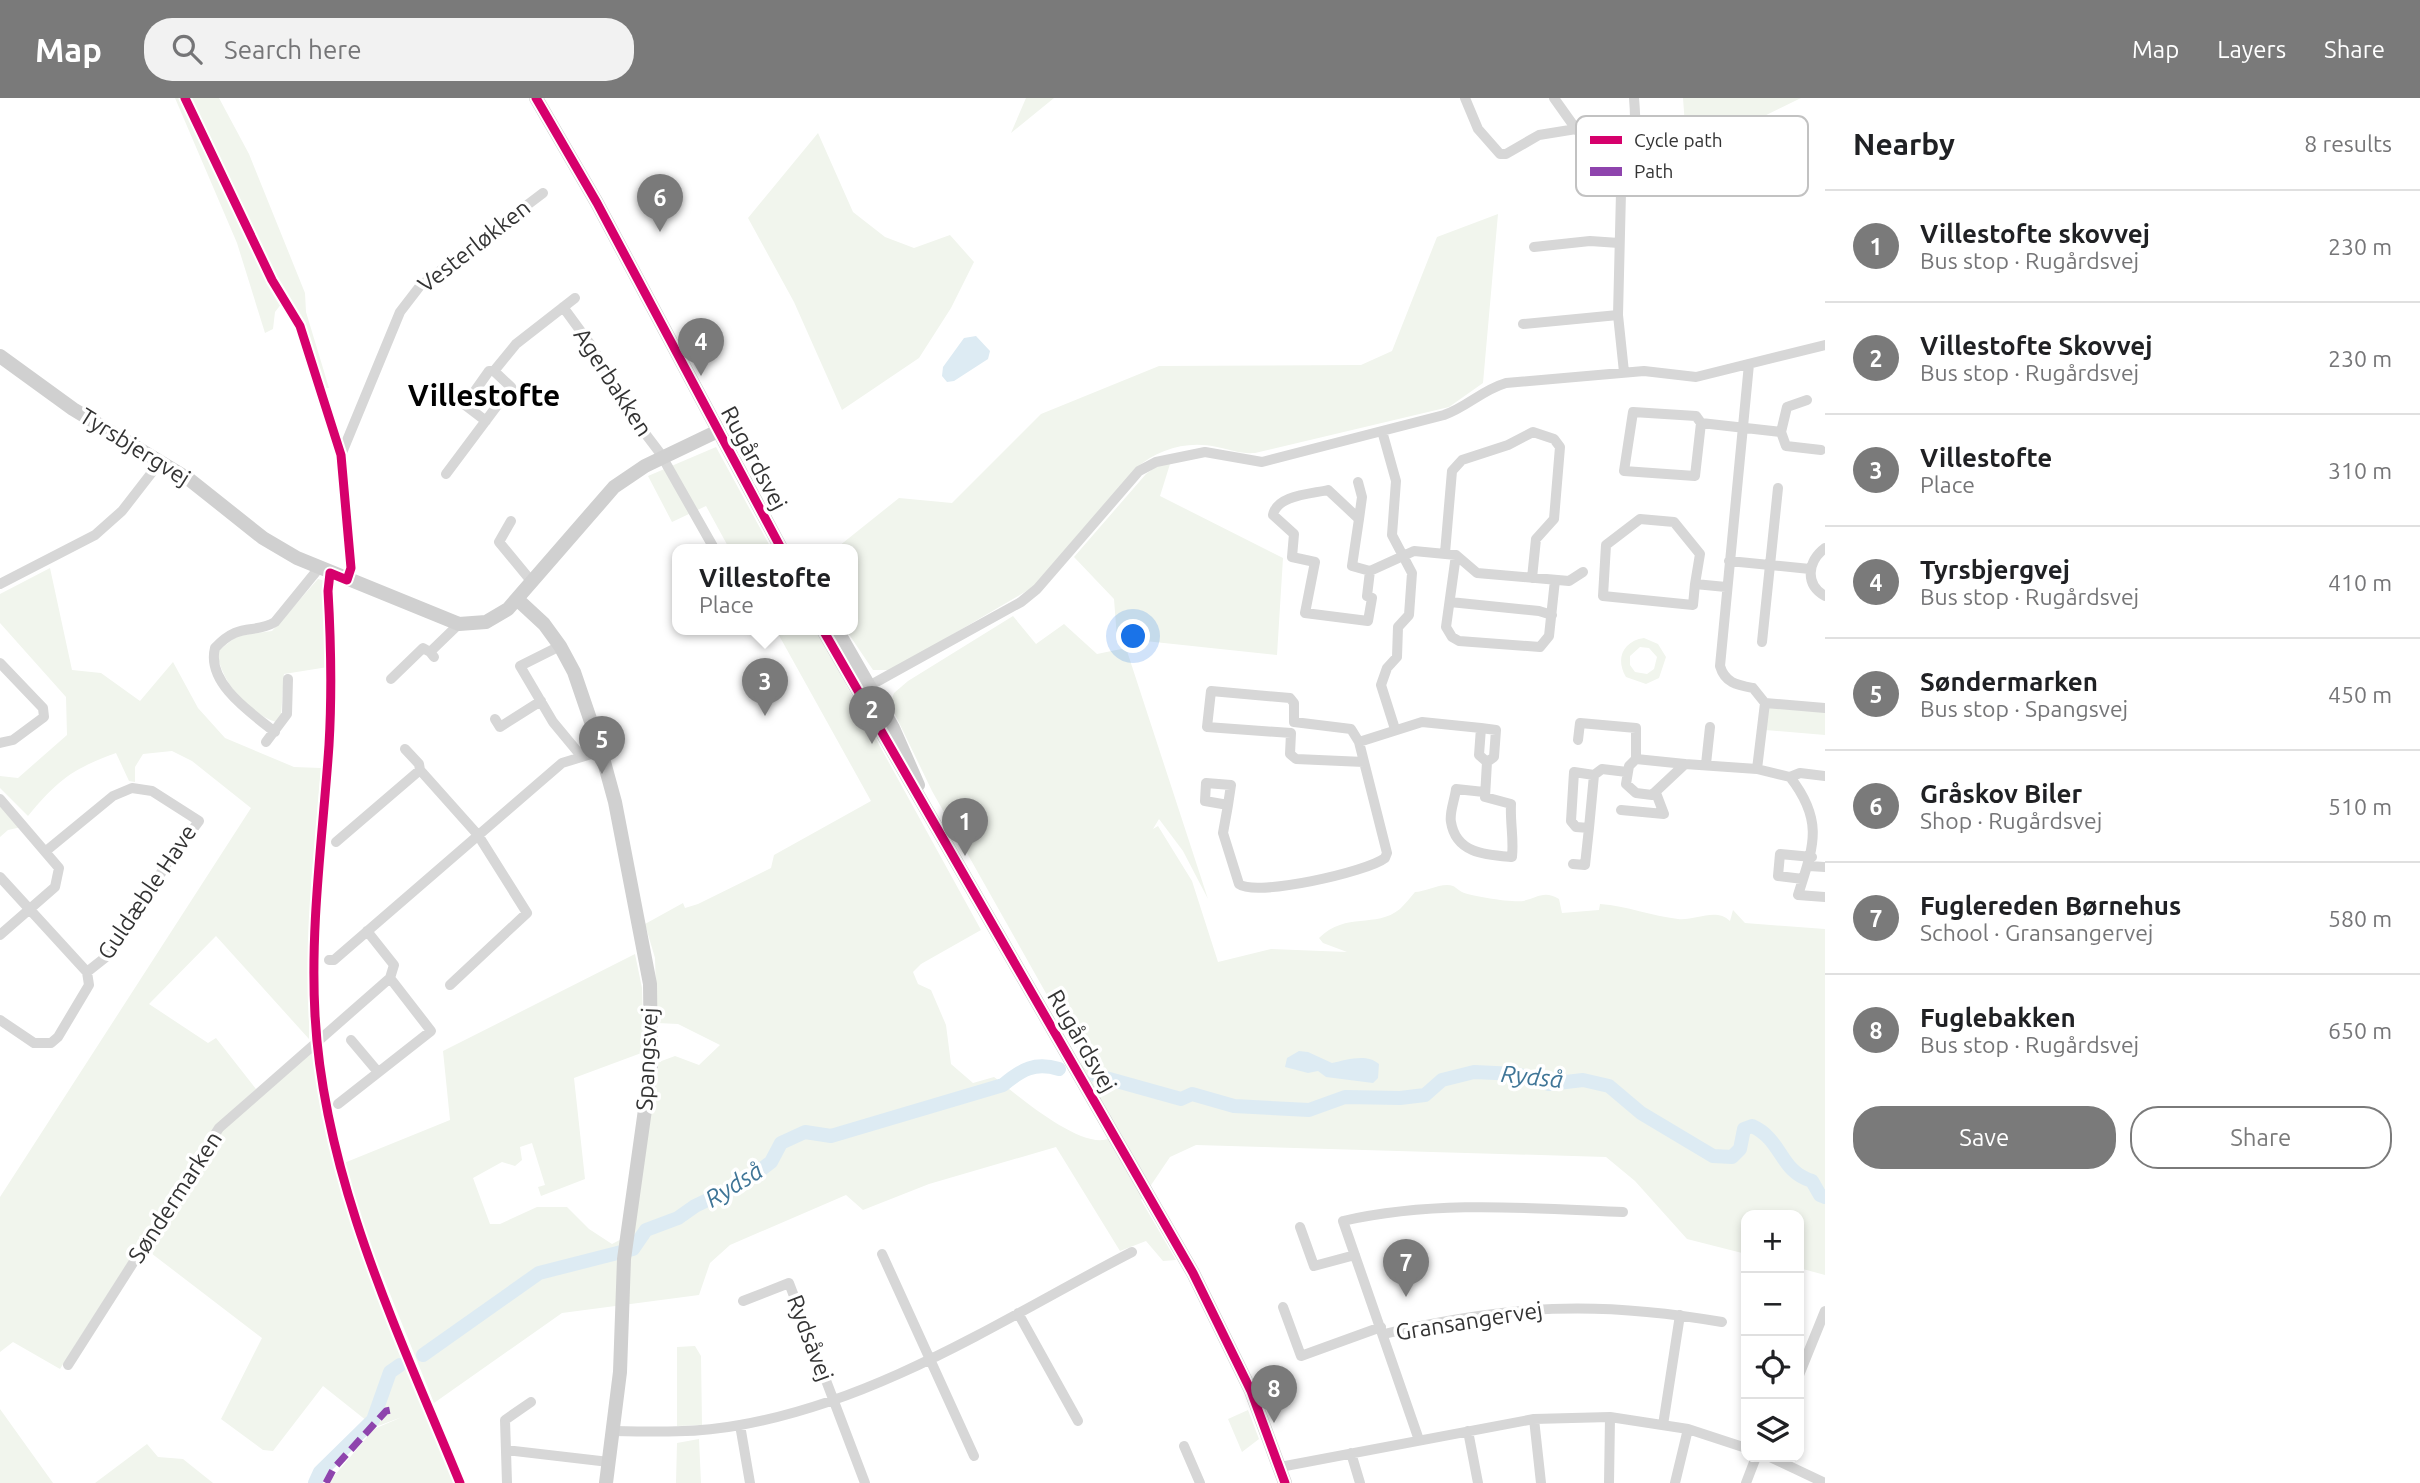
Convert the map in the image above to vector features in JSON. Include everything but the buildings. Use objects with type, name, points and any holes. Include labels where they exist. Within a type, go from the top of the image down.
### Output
[{"type":"street","name":"Rugårdsvej","points":[[537,98],[597,203],[778,544]]},
{"type":"street","points":[[1465,98],[1478,129],[1500,154],[1506,154],[1539,135],[1576,129],[1554,98]]},
{"type":"street","points":[[1634,98],[1635,116]]},
{"type":"street","name":"Vesterløkken","points":[[347,580],[351,568],[341,455],[400,312],[420,286],[543,193]]},
{"type":"street","points":[[1621,196],[1618,315],[1624,373]]},
{"type":"street","points":[[1534,247],[1590,241],[1619,243]]},
{"type":"street","name":"Agerbakken","points":[[486,421],[465,405],[489,372],[494,370],[516,344],[575,298]]},
{"type":"street","name":"Agerbakken","points":[[563,307],[593,348],[622,403],[662,458]]},
{"type":"street","points":[[1523,324],[1618,315]]},
{"type":"street","points":[[866,693],[899,671],[1021,602],[1037,589],[1139,471],[1156,461],[1205,452],[1262,462],[1460,409],[1488,388],[1506,383],[1644,371],[1696,377],[1825,345]]},
{"type":"street","name":"Tyrsbjergvej","points":[[0,356],[73,409],[190,480],[277,548],[347,580],[459,624],[486,622],[498,617],[532,582],[603,497],[628,475],[718,431]]},
{"type":"street","points":[[1749,364],[1729,561],[1722,672],[1736,685],[1753,688],[1765,703],[1757,769]]},
{"type":"street","points":[[446,474],[511,387],[494,370]]},
{"type":"street","points":[[1807,400],[1787,407],[1781,432],[1786,446],[1821,450]]},
{"type":"street","points":[[1701,423],[1695,476],[1624,471],[1633,412],[1696,416],[1701,423],[1781,432]]},
{"type":"street","points":[[1382,431],[1396,481],[1392,535],[1412,573],[1409,615],[1398,627],[1397,657],[1387,668],[1381,685],[1395,729]]},
{"type":"street","points":[[1532,578],[1536,539],[1554,519],[1560,447],[1549,436],[1533,432],[1508,445],[1462,460],[1452,471],[1450,602],[1446,628],[1451,637],[1459,641],[1540,647],[1549,636],[1555,580]]},
{"type":"street","points":[[662,458],[712,544]]},
{"type":"street","points":[[0,584],[95,535],[122,510],[160,462]]},
{"type":"street","points":[[1358,482],[1362,497],[1352,566],[1370,571],[1414,551],[1451,554],[1477,573],[1569,581],[1583,572]]},
{"type":"street","points":[[1762,642],[1778,488]]},
{"type":"street","points":[[1359,519],[1328,490],[1281,502],[1273,515],[1294,534],[1292,557],[1315,562],[1305,613],[1368,621],[1372,598],[1367,596],[1370,571]]},
{"type":"street","points":[[1640,519],[1674,522],[1700,554],[1695,584],[1693,605],[1602,596],[1606,545],[1640,519]]},
{"type":"street","points":[[510,521],[499,542],[532,582]]},
{"type":"street","points":[[1825,548],[1816,555],[1810,569],[1814,587],[1825,596]]},
{"type":"street","points":[[1729,561],[1810,569]]},
{"type":"street","points":[[275,732],[237,700],[214,665],[215,648],[241,628],[268,626],[275,622],[320,568]]},
{"type":"street","points":[[1695,584],[1727,587]]},
{"type":"street","name":"Spangsvej","points":[[517,599],[544,624],[574,672],[615,802],[647,960],[651,1012],[647,1107],[626,1233],[621,1372],[606,1483]]},
{"type":"street","points":[[1450,602],[1539,611],[1552,615]]},
{"type":"street","points":[[391,679],[423,648],[432,654],[459,624]]},
{"type":"street","name":"Rugårdsvej","points":[[831,635],[905,752],[935,824],[1196,1278],[1251,1391],[1285,1483]]},
{"type":"street","points":[[560,646],[520,666],[541,701],[582,757]]},
{"type":"street","points":[[0,663],[43,708],[44,717],[13,740],[0,743]]},
{"type":"street","points":[[266,742],[287,714],[288,679]]},
{"type":"street","points":[[1228,805],[1223,833],[1239,884],[1244,887],[1262,888],[1317,879],[1381,861],[1387,853],[1359,741],[1350,729],[1294,722],[1294,703],[1290,698],[1211,691],[1207,727],[1291,733],[1290,754],[1296,759],[1364,762]]},
{"type":"street","points":[[495,719],[500,727],[541,701]]},
{"type":"street","points":[[1765,703],[1825,708]]},
{"type":"street","points":[[1359,741],[1422,722],[1496,730],[1494,757],[1487,762],[1484,792],[1485,797],[1511,804],[1510,827],[1515,836],[1512,857],[1477,855],[1460,842],[1451,822],[1456,789],[1484,792]]},
{"type":"street","points":[[1578,740],[1580,723],[1636,728],[1636,759],[1627,772],[1630,790],[1636,793],[1656,793],[1685,764]]},
{"type":"street","points":[[1706,765],[1710,727]]},
{"type":"street","points":[[1481,728],[1479,755],[1487,762]]},
{"type":"street","points":[[405,749],[419,764],[420,770],[478,835],[527,913],[450,985]]},
{"type":"street","points":[[329,960],[334,960],[562,763],[601,751]]},
{"type":"street","points":[[1636,759],[1757,769],[1790,778],[1800,773],[1825,776]]},
{"type":"street","points":[[1589,828],[1576,827],[1571,821],[1574,772],[1594,775],[1602,769],[1627,772]]},
{"type":"street","points":[[337,842],[420,770]]},
{"type":"street","points":[[1573,864],[1585,865],[1594,775]]},
{"type":"street","points":[[1790,778],[1810,812],[1815,839],[1811,862],[1798,895],[1825,897]]},
{"type":"street","name":"Guldæble Have","points":[[46,851],[113,796],[132,788],[152,791],[199,821],[166,865],[111,953],[87,972]]},
{"type":"street","points":[[1621,810],[1664,814],[1656,793]]},
{"type":"street","points":[[0,799],[59,868],[55,887],[0,935]]},
{"type":"street","points":[[1803,879],[1778,876],[1780,854],[1825,867]]},
{"type":"street","name":"Guldæble Have","points":[[0,1020],[34,1043],[51,1043],[58,1037],[89,985],[87,972],[1,877]]},
{"type":"street","points":[[338,1104],[431,1031],[390,978],[394,965],[367,931]]},
{"type":"street","name":"Søndermarken","points":[[68,1366],[219,1128],[390,978]]},
{"type":"street","points":[[351,1040],[378,1072]]},
{"type":"street","points":[[1419,1440],[1343,1221],[1377,1213],[1463,1206],[1622,1212]]},
{"type":"street","points":[[1300,1227],[1314,1266],[1355,1255]]},
{"type":"street","name":"Rydsåvej","points":[[613,1431],[682,1432],[740,1425],[834,1400],[930,1358],[1132,1252]]},
{"type":"street","points":[[882,1254],[974,1456]]},
{"type":"street","name":"Rydsåvej","points":[[743,1301],[789,1283],[865,1483]]},
{"type":"street","name":"Gransangervej","points":[[1283,1307],[1301,1356],[1382,1331],[1512,1309],[1615,1307],[1722,1322]]},
{"type":"street","points":[[1804,1363],[1825,1311]]},
{"type":"street","points":[[1018,1313],[1078,1421]]},
{"type":"street","points":[[1663,1425],[1680,1315]]},
{"type":"street","points":[[507,1483],[505,1420],[531,1402]]},
{"type":"street","points":[[1280,1467],[1534,1419],[1609,1417],[1688,1429],[1741,1446]]},
{"type":"street","points":[[1609,1417],[1609,1483]]},
{"type":"street","points":[[1534,1419],[1541,1483]]},
{"type":"street","points":[[740,1425],[750,1483]]},
{"type":"street","points":[[1675,1483],[1688,1429]]},
{"type":"street","points":[[1468,1431],[1478,1483]]},
{"type":"street","points":[[1184,1446],[1200,1483]]},
{"type":"street","points":[[506,1450],[609,1462]]},
{"type":"street","points":[[1351,1453],[1360,1483]]},
{"type":"street","points":[[1746,1483],[1754,1462]]},
{"type":"street","points":[[1780,1462],[1818,1481]]},
{"type":"shaded area","points":[[175,98],[182,98],[282,303],[275,312],[273,329],[265,333],[237,243]]},
{"type":"shaded area","points":[[187,98],[219,98],[249,154],[305,293],[306,312],[329,388],[322,388],[303,329],[273,274]]},
{"type":"shaded area","points":[[1026,98],[1054,98],[1011,133]]},
{"type":"shaded area","points":[[1683,98],[1801,98],[1764,116],[1684,116]]},
{"type":"shaded area","points":[[818,133],[853,212],[885,237],[914,248],[950,235],[974,262],[951,308],[919,358],[842,410],[794,302],[748,218]]},
{"type":"shaded area","points":[[1498,214],[1483,383],[1449,407],[1255,453],[1206,445],[1184,446],[1164,451],[1136,468],[1035,586],[892,670],[873,670],[849,635],[858,635],[858,544],[842,544],[899,498],[952,503],[1041,414],[1159,366],[1361,365],[1392,351],[1437,237]]},
{"type":"shaded area","points":[[976,336],[990,351],[988,359],[954,381],[947,382],[942,376],[943,367],[964,338]]},
{"type":"shaded area","points":[[716,447],[769,544],[727,544],[706,506],[672,522],[648,476]]},
{"type":"shaded area","points":[[1170,464],[1160,496],[1283,558],[1277,655],[1117,638],[1114,599],[1074,557],[1146,474],[1158,465]]},
{"type":"shaded area","points":[[50,568],[72,670],[101,673],[140,701],[173,662],[198,708],[225,738],[294,767],[321,768],[311,886],[309,1039],[216,936],[149,1004],[208,1043],[216,1038],[256,1089],[215,1126],[60,1369],[13,1342],[0,1352],[0,1197],[251,808],[192,761],[172,751],[143,754],[135,767],[135,782],[129,781],[116,753],[88,765],[57,784],[28,816],[0,788],[0,776],[18,778],[67,735],[66,697],[0,623],[0,594]]},
{"type":"shaded area","points":[[318,579],[325,581],[328,667],[284,674],[281,716],[276,722],[255,711],[237,694],[224,674],[217,652],[237,636],[272,631]]},
{"type":"shaded area","points":[[1013,616],[1036,644],[1064,624],[1097,654],[1126,648],[1208,899],[1183,851],[1159,819],[1153,829],[1158,826],[1192,881],[1218,962],[1271,949],[1347,952],[1323,943],[1319,938],[1340,925],[1390,915],[1400,909],[1415,892],[1444,885],[1474,895],[1511,901],[1549,895],[1559,899],[1562,913],[1599,910],[1600,904],[1678,919],[1718,915],[1730,921],[1733,910],[1745,923],[1825,929],[1825,1275],[1804,1269],[1804,1210],[1741,1210],[1741,1253],[1687,1239],[1635,1181],[1606,1157],[1196,1145],[1170,1157],[1141,1200],[1176,1260],[1163,1261],[1146,1241],[1120,1251],[1056,1147],[929,1184],[863,1210],[846,1195],[730,1245],[710,1263],[699,1295],[562,1313],[434,1403],[365,1232],[344,1163],[450,1120],[443,1051],[635,954],[642,988],[644,1052],[574,1078],[585,1179],[541,1196],[538,1187],[545,1185],[532,1143],[520,1147],[522,1160],[515,1166],[502,1162],[473,1178],[490,1224],[500,1224],[537,1207],[567,1207],[589,1229],[612,1244],[633,1233],[656,1063],[675,1056],[699,1065],[720,1045],[678,1024],[657,1023],[655,958],[645,924],[683,903],[685,908],[698,904],[771,868],[774,855],[871,801],[779,635],[819,635],[981,930],[921,964],[913,972],[918,984],[931,990],[946,1025],[951,1064],[973,1083],[994,1077],[1031,1106],[1077,1134],[1103,1140],[1119,1134],[1082,1067],[1078,1050],[932,791],[890,704],[894,693],[908,681]]},
{"type":"shaded area","points":[[1644,638],[1658,644],[1666,657],[1659,678],[1646,684],[1626,677],[1621,664],[1626,647]],"holes":[[[1640,647],[1649,648],[1657,657],[1654,669],[1647,674],[1635,672],[1630,665],[1630,656]]]},
{"type":"shaded area","points":[[1768,705],[1825,711],[1825,735],[1765,730]]},
{"type":"shaded area","points":[[0,799],[26,826],[8,830],[0,837]]},
{"type":"shaded area","points":[[315,1047],[320,1106],[341,1191],[456,1483],[328,1483],[374,1429],[402,1417],[378,1426],[372,1416],[367,1421],[323,1386],[273,1451],[263,1450],[221,1419],[262,1338],[147,1250],[222,1128]]},
{"type":"shaded area","points":[[1299,1051],[1308,1052],[1332,1063],[1356,1058],[1374,1061],[1379,1064],[1378,1078],[1373,1083],[1326,1077],[1318,1071],[1308,1073],[1285,1067],[1287,1058]]},
{"type":"shaded area","points":[[695,1346],[701,1356],[702,1425],[677,1426],[677,1347]]},
{"type":"shaded area","points":[[0,1409],[53,1483],[0,1483]]},
{"type":"shaded area","points":[[1248,1410],[1259,1439],[1242,1452],[1228,1419]]},
{"type":"shaded area","points":[[699,1439],[701,1483],[676,1483],[677,1443]]},
{"type":"shaded area","points":[[147,1444],[158,1457],[183,1459],[213,1483],[95,1483]]},
{"type":"waterway","name":"Rydså","points":[[423,1355],[539,1273],[633,1249],[646,1230],[678,1218],[695,1206],[745,1182],[771,1162],[781,1143],[805,1132],[831,1136],[1003,1085],[1029,1068],[1043,1066],[1059,1069]]},
{"type":"waterway","name":"Rydså","points":[[1095,1075],[1181,1099],[1192,1094],[1234,1106],[1309,1110],[1345,1097],[1400,1098],[1425,1095],[1442,1080],[1474,1072],[1517,1074],[1549,1084],[1583,1080],[1609,1086],[1641,1113],[1713,1156],[1732,1157],[1740,1149],[1744,1129],[1752,1126],[1770,1139],[1793,1170],[1812,1181],[1820,1195],[1825,1197]]},
{"type":"waterway","name":"Rydså","points":[[315,1483],[320,1472],[373,1420],[390,1372],[400,1365]]},
{"type":"marked path","points":[[326,1483],[334,1468],[386,1411],[396,1409]]},
{"type":"cycle path","points":[[185,98],[272,280],[300,326],[341,455],[351,568],[347,580],[330,573],[328,591],[330,726],[314,947],[315,1015],[321,1076],[348,1196],[389,1312],[460,1483]]},
{"type":"cycle path","points":[[536,98],[597,203],[779,544]]},
{"type":"cycle path","points":[[826,635],[1193,1273],[1251,1391],[1285,1483]]},
{"type":"place","name":"Gråskov Biler","points":[[660,232]]},
{"type":"place","name":"Tyrsbjergvej","points":[[701,376]]},
{"type":"place","name":"Villestofte","points":[[765,716]]},
{"type":"place","name":"Villestofte Skovvej","points":[[872,744]]},
{"type":"place","name":"Søndermarken","points":[[602,774]]},
{"type":"place","name":"Villestofte skovvej","points":[[965,856]]},
{"type":"place","name":"Fuglereden Børnehus","points":[[1406,1297]]},
{"type":"place","name":"Fuglebakken","points":[[1274,1423]]},
{"type":"district","name":"Villestofte","points":[[484,396]]}]
